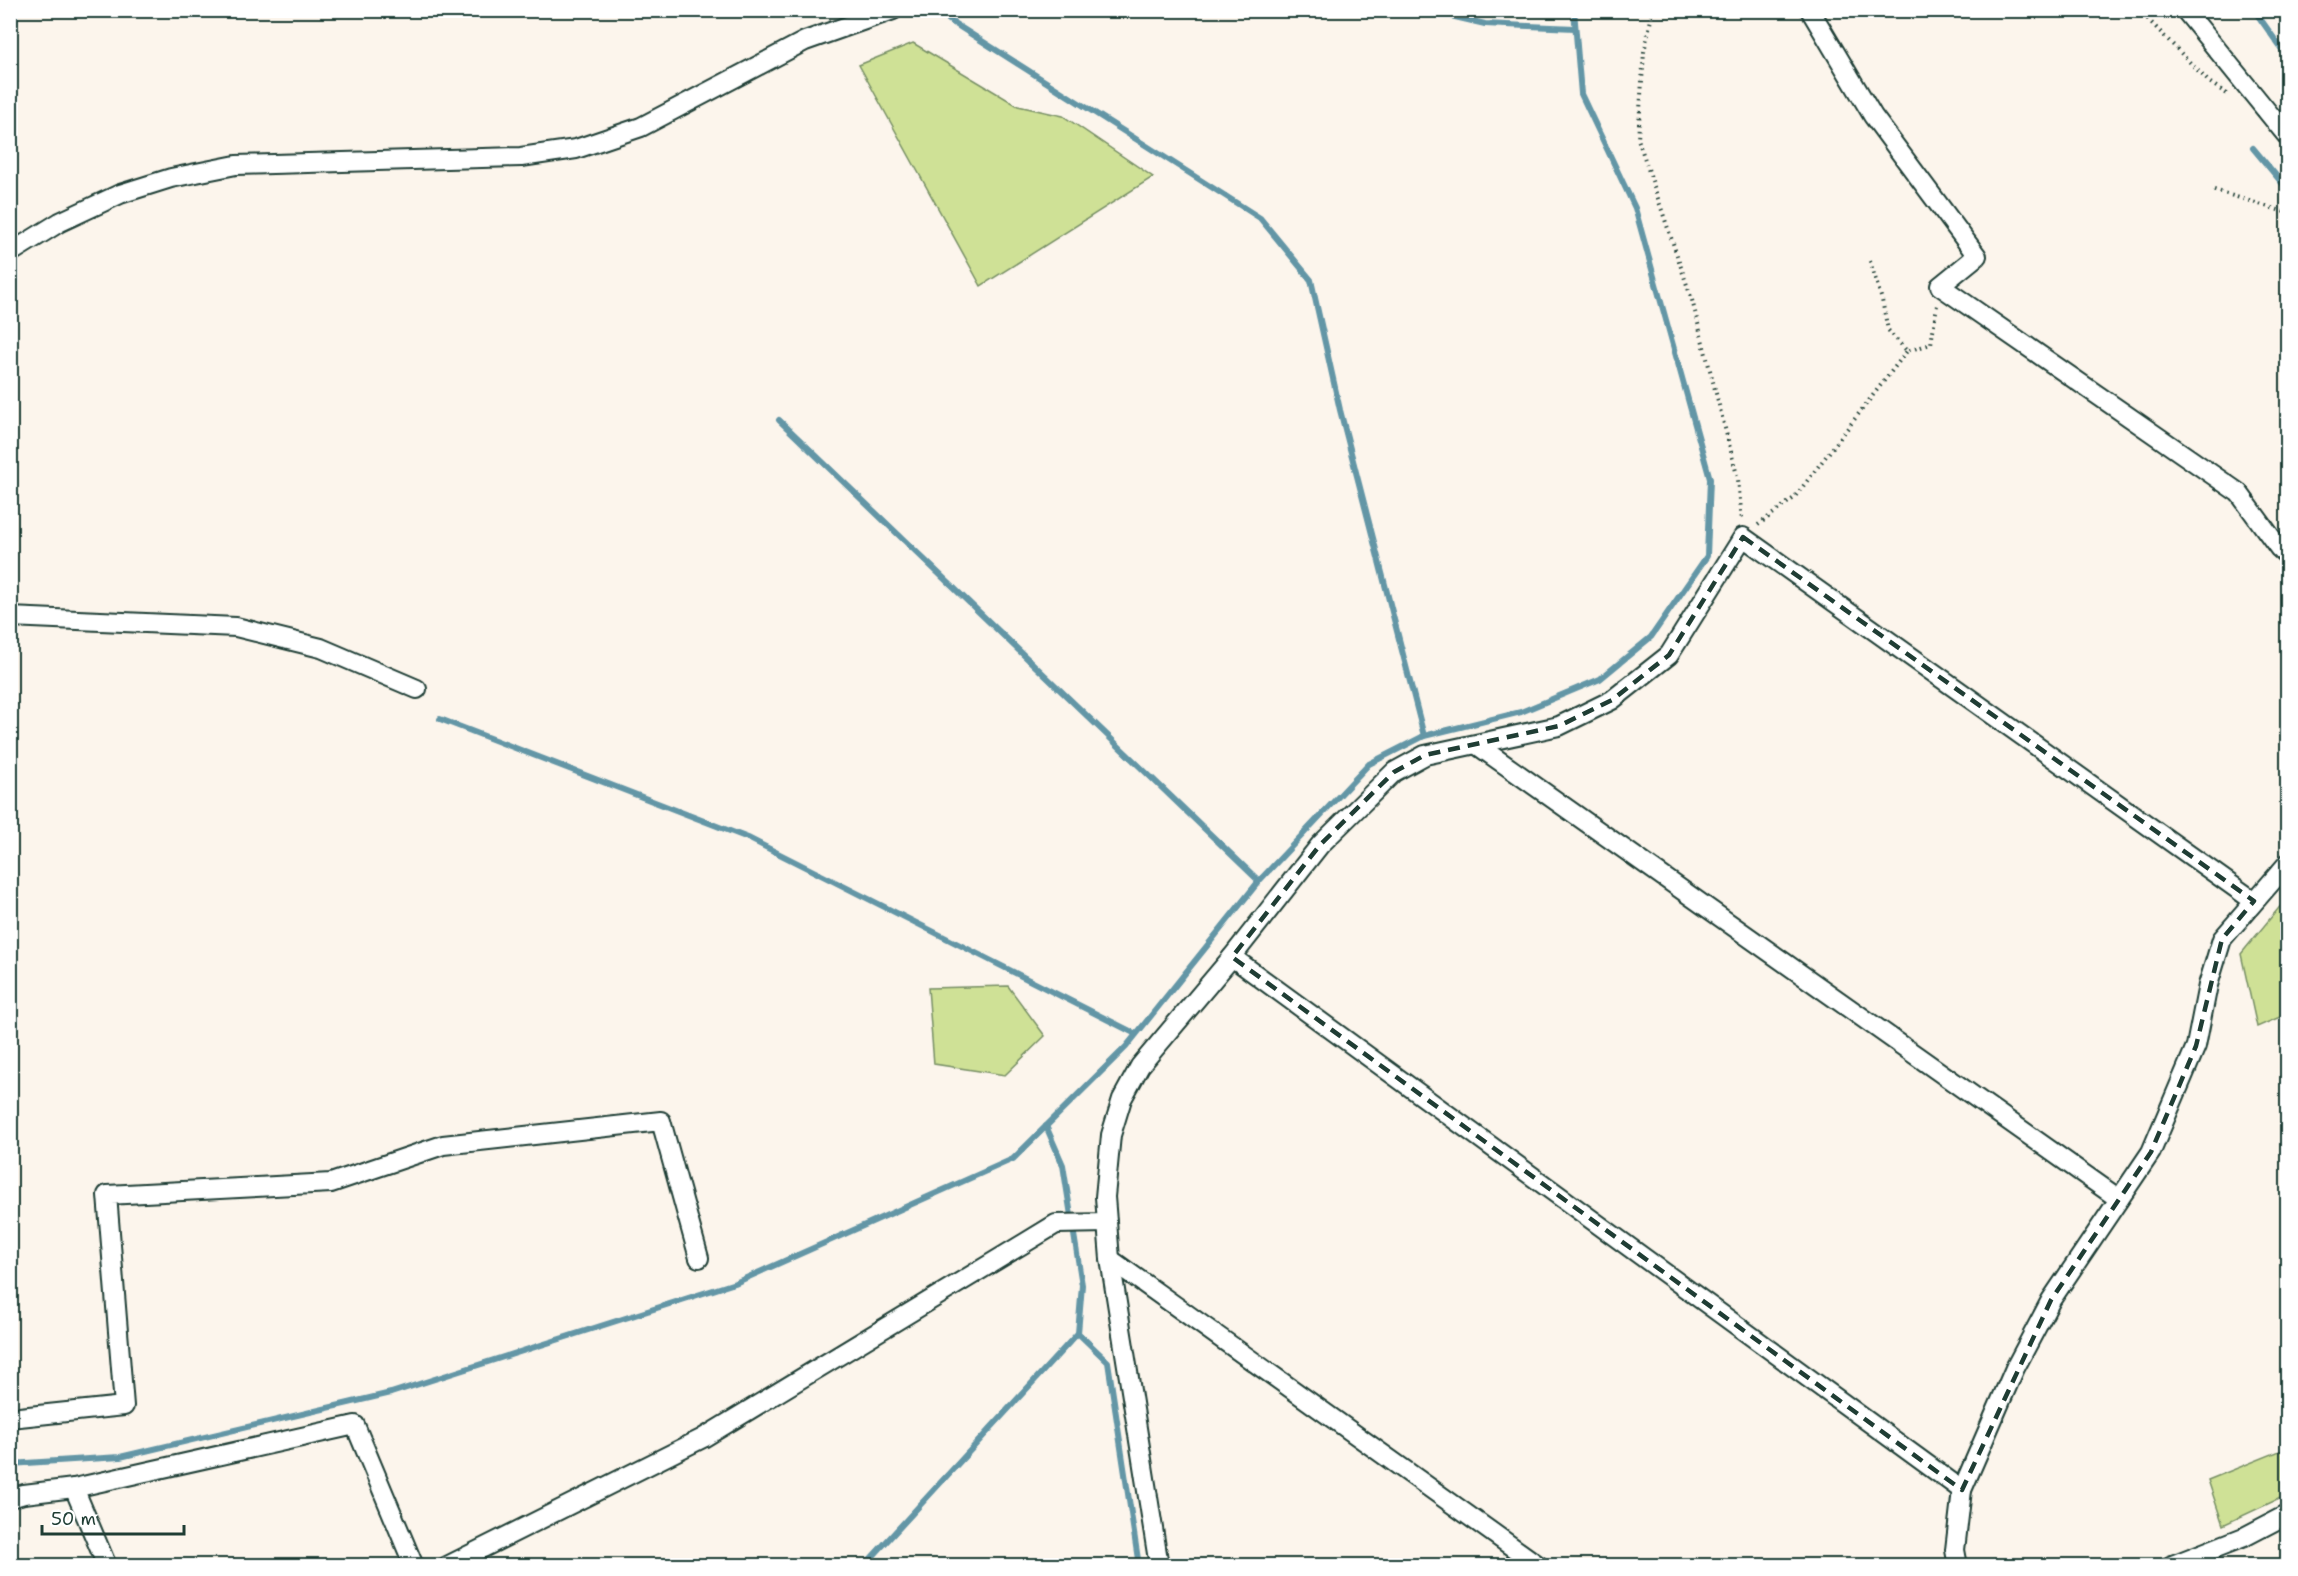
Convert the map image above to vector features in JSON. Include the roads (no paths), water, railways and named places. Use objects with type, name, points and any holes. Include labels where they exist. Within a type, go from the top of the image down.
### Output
[{"type":"street","points":[[10,253],[60,222],[120,195],[171,178],[236,165],[521,157],[576,149],[641,127],[805,41],[893,10]]},
{"type":"street","points":[[1810,10],[1873,116],[1977,256],[1940,286],[2239,492],[2279,548],[2288,556]]},
{"type":"street","points":[[2185,10],[2288,137]]},
{"type":"street","points":[[1160,1566],[1110,1259],[1105,1197],[1111,1135],[1122,1099],[1140,1066],[1232,957],[1320,845],[1394,772],[1425,755],[1559,726],[1612,700],[1669,655],[1743,537],[2254,902]]},
{"type":"street","points":[[10,616],[236,627],[321,648],[417,689]]},
{"type":"street","points":[[1477,745],[2120,1199]]},
{"type":"street","points":[[1958,1566],[1955,1550],[1962,1490],[2015,1368],[2051,1300],[2151,1152],[2196,1046],[2208,985],[2222,939],[2288,862]]},
{"type":"street","points":[[1232,957],[1962,1490]]},
{"type":"street","points":[[10,1418],[124,1406],[107,1195],[331,1183],[443,1145],[661,1121],[699,1258]]},
{"type":"street","points":[[447,1566],[704,1438],[1056,1224],[1107,1223]]},
{"type":"street","points":[[1110,1259],[1539,1566]]},
{"type":"street","points":[[10,1498],[74,1488],[355,1425],[414,1566]]},
{"type":"street","points":[[74,1488],[107,1566]]},
{"type":"street","points":[[2170,1566],[2244,1537],[2288,1514]]},
{"type":"waterway","points":[[1425,10],[1485,24],[1575,28]]},
{"type":"waterway","points":[[10,1464],[120,1457],[391,1393],[735,1283],[1013,1159],[1126,1047],[1259,881],[1369,764],[1424,736],[1521,712],[1600,679],[1651,637],[1707,556],[1710,479],[1635,208],[1581,94],[1574,10]]},
{"type":"waterway","points":[[2254,10],[2288,58]]},
{"type":"waterway","points":[[949,20],[1260,218],[1311,280],[1340,410],[1424,736]]},
{"type":"waterway","points":[[2253,148],[2288,190]]},
{"type":"waterway","points":[[779,420],[1259,881]]},
{"type":"waterway","points":[[440,719],[748,838],[1136,1034]]},
{"type":"waterway","points":[[864,1566],[1078,1333],[1082,1285],[1063,1165],[1046,1126]]},
{"type":"waterway","points":[[1078,1333],[1108,1362],[1139,1566]]}]
